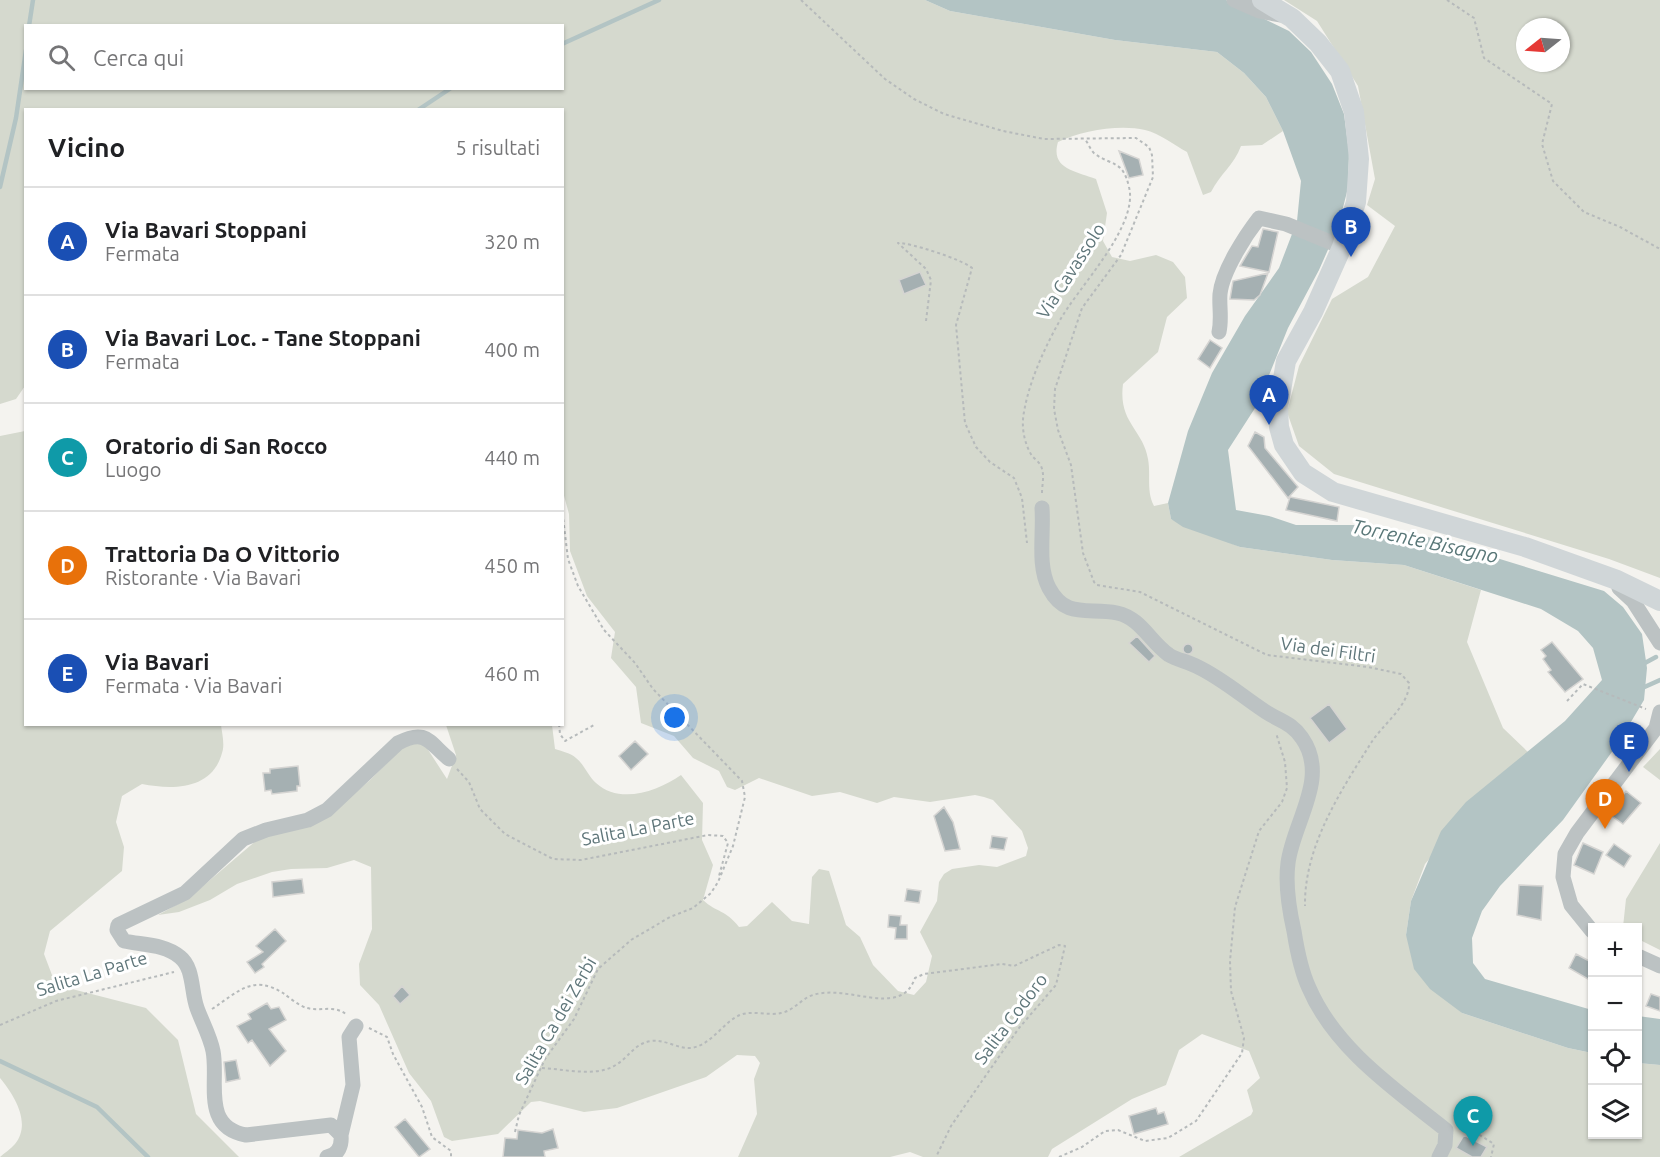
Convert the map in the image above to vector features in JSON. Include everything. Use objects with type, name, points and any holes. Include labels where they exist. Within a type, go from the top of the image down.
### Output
[{"type":"main road","points":[[1262,0],[1292,18],[1318,43],[1340,71],[1354,112],[1359,159],[1356,202],[1313,312],[1286,361],[1278,408],[1278,427],[1284,445],[1304,473],[1333,492],[1525,547],[1617,580],[1660,601]]},
{"type":"street","points":[[1234,0],[1259,11],[1292,18]]},
{"type":"street","points":[[1219,332],[1222,315],[1220,294],[1229,267],[1256,221],[1262,218],[1286,224],[1338,245]]},
{"type":"street","points":[[1042,508],[1041,564],[1049,588],[1062,606],[1083,612],[1117,613],[1137,622],[1169,655],[1219,677],[1269,714],[1286,720],[1304,740],[1314,775],[1310,795],[1295,831],[1287,865],[1288,902],[1308,987],[1326,1020],[1359,1057],[1446,1131],[1445,1145],[1439,1157]]},
{"type":"street","points":[[1617,580],[1619,588],[1633,601],[1660,641]]},
{"type":"street","points":[[1588,925],[1571,904],[1563,877],[1565,854],[1576,833],[1658,726],[1654,711]]},
{"type":"street","name":"Salita La Parte","points":[[341,1135],[331,1125],[246,1136],[231,1130],[216,1109],[212,1082],[213,1051],[197,1008],[186,963],[168,950],[124,940],[117,930],[123,920],[157,908],[185,893],[243,839],[266,830],[308,820],[327,810],[398,743],[420,735],[427,738],[449,759]]},
{"type":"street","points":[[1642,958],[1660,966]]},
{"type":"street","points":[[327,1157],[332,1157],[339,1149],[348,1114],[353,1085],[349,1037],[356,1026]]},
{"type":"path","name":"Via dei Filtri","points":[[801,0],[885,79],[914,99],[944,114],[1003,131],[1044,139],[1136,138],[1149,147],[1152,155],[1153,177],[1121,255],[1082,308],[1055,389],[1054,410],[1058,430],[1071,465],[1083,553],[1094,582],[1097,585],[1140,592],[1267,655],[1368,667],[1401,674],[1409,683],[1410,689],[1404,702],[1372,742],[1317,840],[1307,869],[1305,911]]},
{"type":"path","points":[[1447,0],[1474,18],[1484,58],[1552,104],[1542,144],[1553,181],[1584,212],[1620,227],[1660,249]]},
{"type":"path","name":"Via Cavassolo","points":[[1042,508],[1044,476],[1023,435],[1023,415],[1028,391],[1058,322],[1121,230],[1130,188],[1123,170],[1112,161],[1094,154],[1085,139]]},
{"type":"path","points":[[1121,230],[1130,233]]},
{"type":"path","points":[[926,321],[931,280],[926,269],[898,243],[949,256],[966,262],[972,268],[956,325],[965,423],[976,447],[990,462],[1014,478],[1022,498],[1026,543],[1030,547]]},
{"type":"path","name":"Salita Ca dei Zerbi","points":[[514,1132],[519,1115],[542,1068],[574,1019],[598,969],[631,940],[670,917],[693,908],[711,893],[733,846],[745,797],[742,781],[653,689],[635,663],[604,630],[578,586],[568,559],[564,526]]},
{"type":"path","points":[[1566,701],[1583,684],[1654,711]]},
{"type":"path","points":[[1059,1157],[1082,1147],[1105,1131],[1118,1130],[1145,1141],[1168,1138],[1196,1121],[1242,1053],[1244,1038],[1231,991],[1230,961],[1235,907],[1241,882],[1259,831],[1282,802],[1287,788],[1285,762],[1269,714]]},
{"type":"path","points":[[559,726],[560,734],[565,741],[594,725]]},
{"type":"path","name":"Salita La Parte","points":[[449,759],[469,782],[480,809],[505,834],[539,853],[553,859],[581,860],[708,835],[723,836],[728,843],[721,863],[718,882]]},
{"type":"path","name":"Salita Codoro","points":[[542,1068],[586,1071],[603,1069],[614,1066],[636,1045],[652,1041],[694,1047],[715,1036],[740,1015],[780,1014],[817,994],[840,992],[882,1000],[899,997],[911,989],[915,978],[924,974],[1002,964],[1014,966],[1059,945],[1065,946],[1056,985],[1019,1028],[982,1081],[951,1126],[936,1157]]},
{"type":"path","name":"Salita La Parte","points":[[0,1025],[56,1001],[160,974],[174,972],[178,978]]},
{"type":"path","points":[[1451,1116],[1494,1144],[1491,1157]]},
{"type":"path","points":[[440,1145],[451,1151],[451,1157]]},
{"type":"shaded area","points":[[0,0],[925,0],[950,11],[1115,40],[1217,52],[1244,73],[1266,97],[1283,131],[1262,145],[1241,146],[1235,159],[1211,192],[1203,195],[1187,152],[1161,136],[1145,130],[1112,128],[1089,132],[1058,142],[1058,158],[1061,163],[1073,171],[1096,179],[1107,213],[1103,241],[1112,257],[1130,261],[1156,255],[1173,262],[1185,277],[1187,298],[1167,317],[1158,352],[1123,384],[1122,397],[1127,417],[1141,440],[1148,459],[1149,489],[1154,506],[1168,503],[1171,519],[1240,547],[1332,560],[1404,565],[1481,590],[1467,642],[1503,728],[1529,753],[1500,775],[1425,864],[1411,901],[1406,935],[1462,1013],[1568,1048],[1588,1052],[1588,1139],[1642,1139],[1642,1063],[1660,1065],[1660,1157],[1179,1157],[1251,1115],[1253,1111],[1247,1090],[1260,1078],[1249,1051],[1202,1034],[1179,1050],[1166,1085],[1132,1099],[1052,1149],[1048,1157],[923,1157],[910,1152],[890,1157],[738,1157],[757,1114],[754,1079],[760,1063],[755,1056],[737,1055],[706,1077],[617,1108],[584,1112],[540,1101],[531,1102],[498,1134],[452,1141],[444,1137],[431,1101],[409,1073],[379,1005],[360,985],[359,964],[372,929],[371,867],[354,860],[327,868],[272,872],[237,884],[210,900],[179,912],[158,915],[189,898],[257,840],[325,818],[369,781],[405,745],[423,742],[447,779],[456,755],[446,726],[552,726],[555,749],[574,756],[596,783],[616,793],[639,793],[650,790],[681,775],[703,803],[702,840],[713,865],[703,900],[729,917],[739,927],[747,926],[772,902],[792,921],[809,924],[812,877],[819,869],[829,871],[846,925],[860,937],[873,965],[898,991],[914,995],[926,982],[932,956],[920,932],[937,901],[939,882],[944,874],[952,869],[979,865],[997,867],[1026,856],[1028,848],[1022,831],[993,800],[975,795],[930,802],[894,797],[877,803],[840,792],[812,796],[759,778],[735,790],[727,787],[719,771],[693,758],[674,736],[641,723],[636,687],[611,658],[615,632],[587,596],[570,551],[569,514],[564,496],[564,108],[24,108],[24,387],[16,399],[0,404]]},
{"type":"shaded area","points":[[1284,0],[1660,0],[1660,578],[1609,559],[1334,474],[1299,446],[1287,412],[1299,366],[1332,299],[1368,277],[1395,226],[1367,205],[1375,179],[1358,86],[1317,21]]},
{"type":"shaded area","points":[[24,431],[24,726],[221,726],[223,743],[223,750],[217,765],[200,781],[178,787],[142,784],[122,796],[116,822],[124,847],[122,871],[50,931],[44,954],[52,975],[72,989],[146,1008],[178,1040],[196,1114],[239,1157],[0,1157],[15,1144],[22,1127],[15,1101],[0,1078],[0,436]]},
{"type":"shaded area","points":[[1660,749],[1660,780],[1643,767]]},
{"type":"shaded area","points":[[1660,843],[1660,950],[1642,941],[1642,923],[1623,923],[1626,899]]},
{"type":"water","name":"Torrente Bisagno","points":[[925,0],[1226,0],[1289,31],[1311,52],[1332,84],[1344,114],[1349,152],[1348,188],[1338,227],[1319,270],[1288,328],[1257,405],[1228,450],[1236,510],[1269,516],[1296,525],[1369,525],[1428,537],[1604,591],[1623,607],[1642,634],[1647,668],[1644,700],[1619,742],[1563,820],[1500,886],[1482,911],[1472,938],[1473,963],[1485,979],[1588,1009],[1588,1052],[1568,1048],[1462,1013],[1430,989],[1414,969],[1406,935],[1411,901],[1441,831],[1466,802],[1565,721],[1602,680],[1593,648],[1578,631],[1541,609],[1404,565],[1332,560],[1240,547],[1183,527],[1171,519],[1168,503],[1188,431],[1212,373],[1245,316],[1279,268],[1297,221],[1301,181],[1283,131],[1266,97],[1244,73],[1217,52],[1115,40],[950,11]]},
{"type":"water","points":[[1642,1017],[1660,1019],[1660,1065],[1642,1063]]},
{"type":"building","points":[[1119,151],[1139,159],[1143,175],[1129,178]]},
{"type":"building","points":[[1263,229],[1278,232],[1269,272],[1240,266],[1252,246],[1258,247]]},
{"type":"building","points":[[920,272],[926,285],[904,294],[899,280]]},
{"type":"building","points":[[1268,273],[1260,295],[1254,300],[1230,299],[1233,281]]},
{"type":"building","points":[[1210,340],[1222,348],[1210,368],[1198,359]]},
{"type":"building","points":[[1255,432],[1264,437],[1265,448],[1298,487],[1288,498],[1248,446]]},
{"type":"building","points":[[1290,497],[1339,507],[1337,521],[1286,510]]},
{"type":"building","points":[[1137,636],[1155,656],[1149,662],[1129,643]]},
{"type":"building","points":[[1552,642],[1583,679],[1565,692],[1548,672],[1551,670],[1543,659],[1546,656],[1541,650]]},
{"type":"building","points":[[1188,644],[1193,649],[1188,654],[1183,649]]},
{"type":"building","points":[[1329,704],[1347,729],[1329,743],[1310,718]]},
{"type":"building","points":[[635,741],[648,754],[631,770],[619,756]]},
{"type":"building","points":[[298,766],[300,786],[297,786],[297,791],[272,794],[271,790],[265,791],[263,773],[270,773],[270,769]]},
{"type":"building","points":[[1626,791],[1641,803],[1623,824],[1609,814]]},
{"type":"building","points":[[944,807],[953,822],[960,849],[945,851],[934,816]]},
{"type":"building","points":[[992,836],[1007,838],[1004,850],[990,848]]},
{"type":"building","points":[[1583,843],[1603,852],[1594,874],[1574,865]]},
{"type":"building","points":[[1614,844],[1631,856],[1624,867],[1606,855]]},
{"type":"building","points":[[302,879],[304,893],[273,897],[272,882]]},
{"type":"building","points":[[1519,885],[1543,886],[1541,920],[1517,915]]},
{"type":"building","points":[[907,889],[921,891],[919,903],[905,901]]},
{"type":"building","points":[[889,915],[901,916],[900,925],[907,925],[907,939],[895,939],[896,928],[888,927]]},
{"type":"building","points":[[275,929],[286,941],[262,964],[264,967],[255,973],[247,962],[263,952],[256,946]]},
{"type":"building","points":[[1576,954],[1588,960],[1588,979],[1569,968]]},
{"type":"building","points":[[402,986],[410,995],[400,1004],[393,996]]},
{"type":"building","points":[[1651,994],[1660,997],[1660,1011],[1646,1006]]},
{"type":"building","points":[[267,1003],[271,1009],[279,1007],[286,1020],[269,1029],[286,1051],[270,1066],[252,1040],[248,1043],[237,1026],[251,1019],[248,1014]]},
{"type":"building","points":[[236,1060],[240,1079],[226,1082],[224,1062]]},
{"type":"building","points":[[1156,1108],[1158,1114],[1164,1112],[1168,1124],[1134,1134],[1129,1116]]},
{"type":"building","points":[[405,1119],[430,1149],[419,1157],[395,1127]]},
{"type":"building","points":[[553,1129],[558,1148],[544,1151],[545,1157],[503,1157],[505,1138],[517,1139],[518,1130],[542,1133]]},
{"type":"building","points":[[1464,1135],[1487,1147],[1481,1157],[1472,1157],[1456,1148]]},
{"type":"waterway","points":[[29,24],[33,0]]},
{"type":"waterway","points":[[564,43],[659,0]]},
{"type":"waterway","points":[[0,187],[16,118],[24,64]]},
{"type":"waterway","points":[[421,108],[448,90]]},
{"type":"waterway","points":[[1643,664],[1656,657]]},
{"type":"waterway","points":[[1640,689],[1660,680]]},
{"type":"waterway","points":[[0,1061],[97,1107],[148,1157]]},
{"type":"place","name":"Via Bavari Loc. - Tane Stoppani","points":[[1351,257]]},
{"type":"place","name":"Via Bavari Stoppani","points":[[1269,425]]},
{"type":"place","name":"Via Bavari","points":[[1629,772]]},
{"type":"place","name":"Trattoria Da O Vittorio","points":[[1605,829]]},
{"type":"place","name":"Oratorio di San Rocco","points":[[1473,1146]]}]
